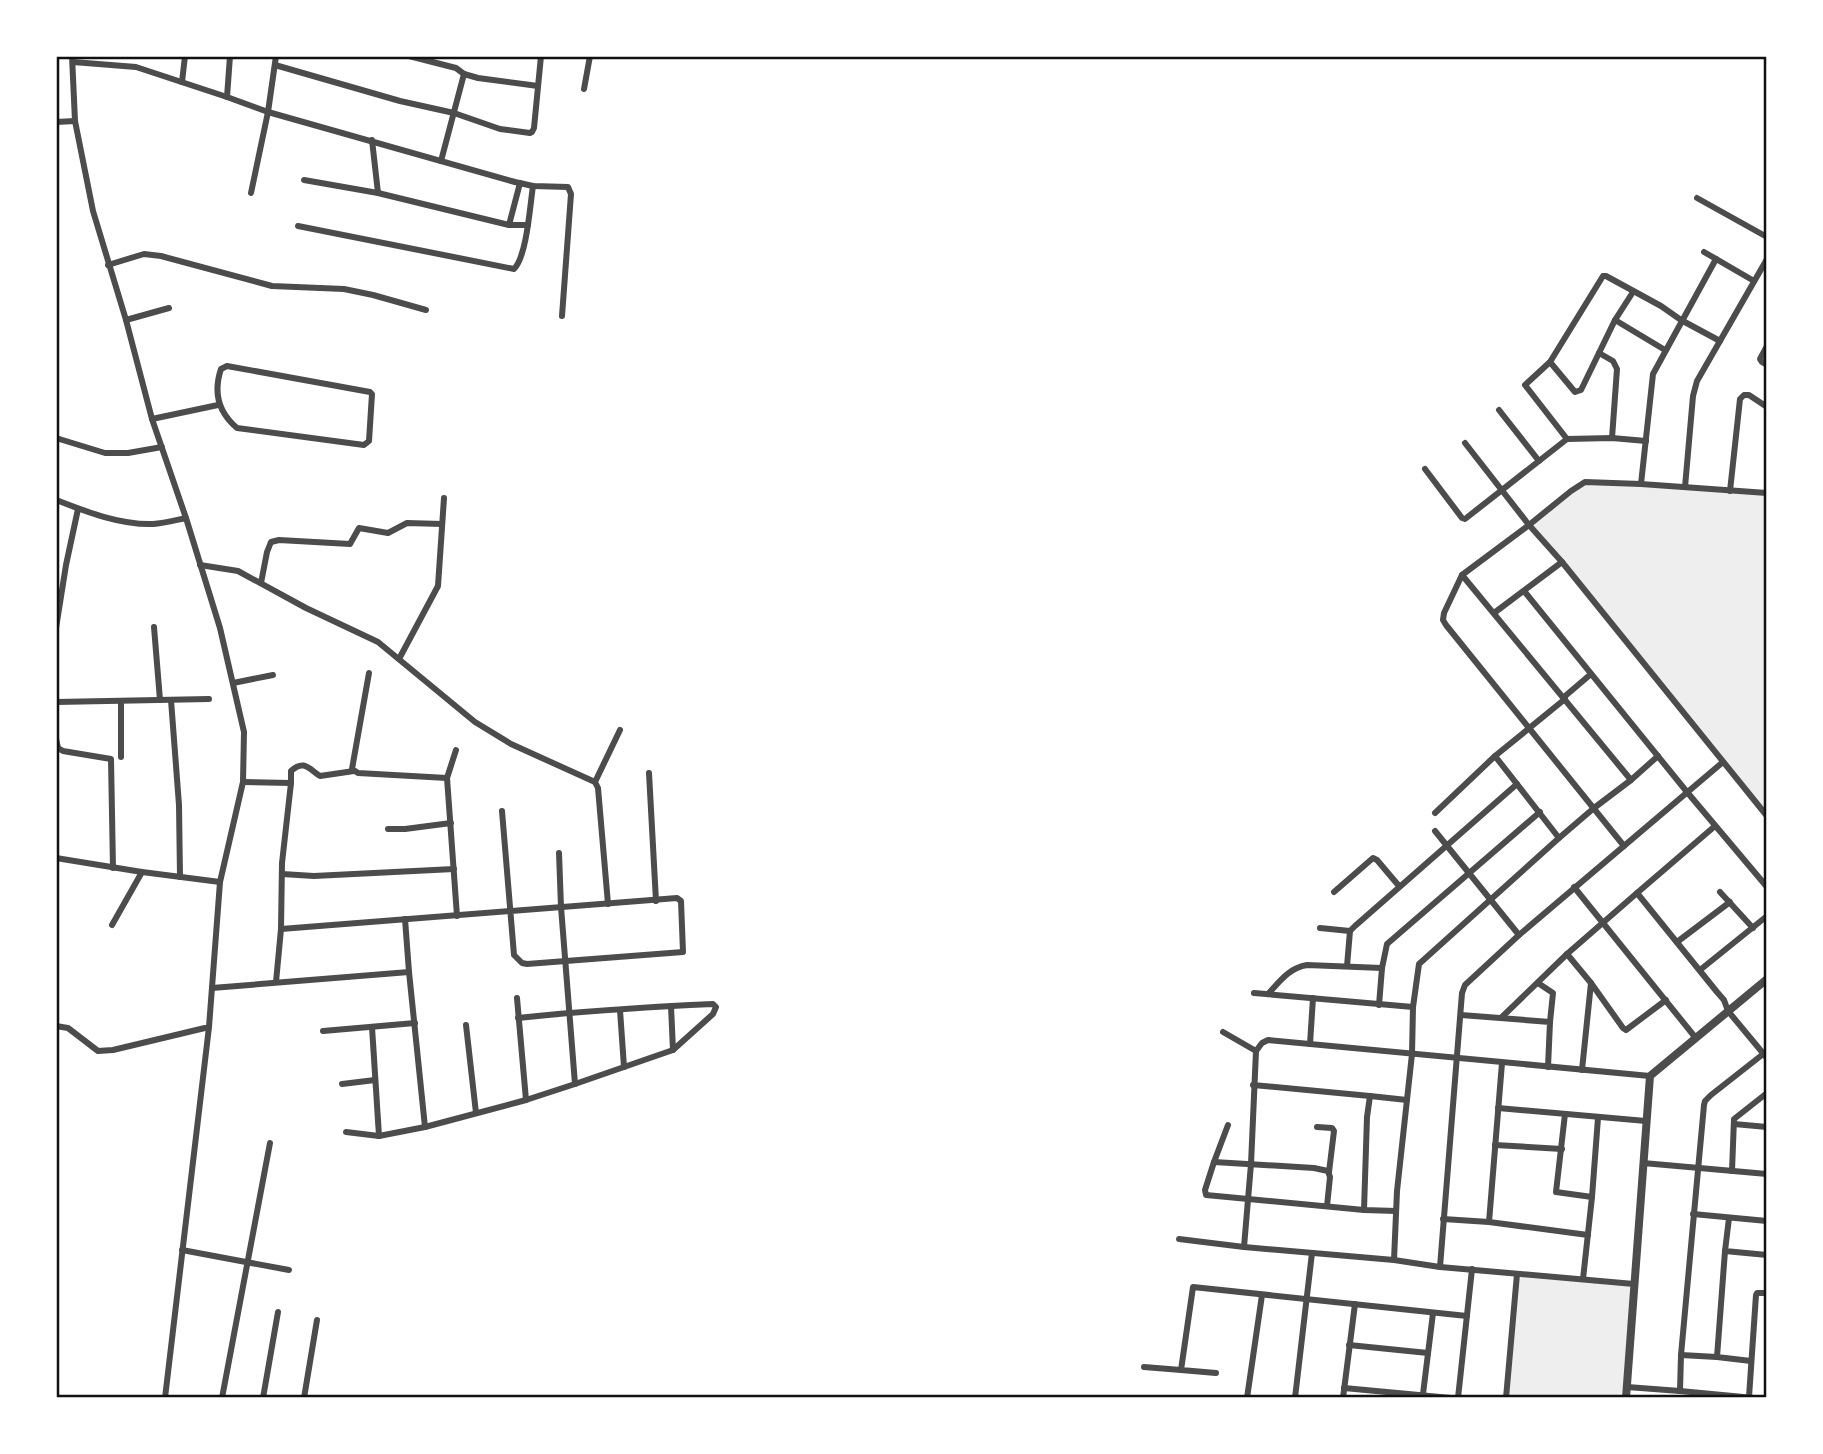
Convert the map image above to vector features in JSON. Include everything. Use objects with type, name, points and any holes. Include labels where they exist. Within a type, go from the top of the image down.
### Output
[{"type":"street","points":[[136,67],[137,56]]},
{"type":"street","points":[[182,82],[185,56]]},
{"type":"street","points":[[227,97],[230,56]]},
{"type":"street","points":[[251,193],[268,112],[276,56]]},
{"type":"street","points":[[409,56],[456,68],[464,74],[478,78],[538,86]]},
{"type":"street","points":[[275,65],[400,101],[454,113],[500,129],[530,133],[534,128],[541,56]]},
{"type":"street","points":[[583,89],[590,56]]},
{"type":"street","points":[[165,1398],[209,1027],[220,882],[243,782],[244,732],[220,628],[152,419],[93,211],[75,121],[73,59],[136,67],[268,112],[520,183],[568,187],[571,194],[562,316]]},
{"type":"street","points":[[442,161],[464,74]]},
{"type":"street","points":[[56,122],[75,121]]},
{"type":"street","points":[[372,140],[378,194]]},
{"type":"street","points":[[304,180],[378,194],[509,225],[528,225]]},
{"type":"street","points":[[509,225],[520,183]]},
{"type":"street","points":[[298,226],[514,269],[518,266],[528,225],[533,186]]},
{"type":"street","points":[[1697,198],[1767,237]]},
{"type":"street","points":[[1704,252],[1754,282]]},
{"type":"street","points":[[108,265],[144,254],[161,256],[272,286],[344,289],[426,310]]},
{"type":"street","points":[[1641,484],[1653,374],[1716,259]]},
{"type":"street","points":[[1685,487],[1695,385],[1767,259]]},
{"type":"street","points":[[1567,439],[1526,387],[1526,383],[1550,362],[1602,276],[1661,306],[1720,341]]},
{"type":"street","points":[[1550,362],[1575,392],[1581,390],[1615,320],[1633,292]]},
{"type":"street","points":[[126,320],[169,307]]},
{"type":"street","points":[[1615,320],[1665,350]]},
{"type":"street","points":[[1767,346],[1760,359],[1767,365]]},
{"type":"street","points":[[1599,353],[1613,361],[1617,369],[1612,438]]},
{"type":"street","points":[[228,366],[370,392],[369,442],[364,445],[237,428],[218,405],[218,377],[221,369],[228,366]]},
{"type":"street","points":[[1730,491],[1740,399],[1749,395],[1767,407]]},
{"type":"street","points":[[152,419],[218,405]]},
{"type":"street","points":[[1499,410],[1539,461]]},
{"type":"street","points":[[56,438],[105,453],[128,453],[162,447]]},
{"type":"street","points":[[1425,468],[1465,519],[1567,439],[1612,438],[1646,441]]},
{"type":"street","points":[[1465,443],[1767,816]]},
{"type":"street","points":[[1624,846],[1443,620],[1444,613],[1462,575],[1585,482],[1767,493]]},
{"type":"street","points":[[399,659],[438,586],[444,498]]},
{"type":"street","points":[[56,500],[110,519],[131,523],[154,524],[186,518]]},
{"type":"street","points":[[56,628],[78,509]]},
{"type":"street","points":[[261,583],[271,542],[279,540],[350,544],[359,528],[388,533],[407,523],[442,524]]},
{"type":"street","points":[[56,561],[66,565]]},
{"type":"street","points":[[1494,613],[1562,562]]},
{"type":"street","points":[[200,565],[238,570],[306,608],[378,642],[475,722],[510,744],[595,782],[598,789],[608,904]]},
{"type":"street","points":[[1462,575],[1631,780]]},
{"type":"street","points":[[1524,590],[1767,887]]},
{"type":"street","points":[[154,627],[160,700]]},
{"type":"street","points":[[354,771],[352,766],[369,673]]},
{"type":"street","points":[[1435,813],[1495,756],[1591,674]]},
{"type":"street","points":[[233,683],[273,675]]},
{"type":"street","points":[[56,702],[209,699]]},
{"type":"street","points":[[171,700],[179,805],[180,877]]},
{"type":"street","points":[[121,701],[121,757]]},
{"type":"street","points":[[595,782],[620,730]]},
{"type":"street","points":[[56,739],[58,748],[63,751],[111,759],[113,868]]},
{"type":"street","points":[[456,750],[447,778],[457,916]]},
{"type":"street","points":[[1495,756],[1559,838]]},
{"type":"street","points":[[1394,1260],[1396,1211],[1412,1054],[1413,1007],[1419,964],[1559,838],[1658,756]]},
{"type":"street","points":[[1440,1267],[1456,1058],[1465,985],[1518,935],[1723,762]]},
{"type":"street","points":[[276,982],[291,771],[300,766],[311,767],[317,774],[324,776],[354,771],[447,778]]},
{"type":"street","points":[[649,773],[656,901]]},
{"type":"street","points":[[243,782],[291,783]]},
{"type":"street","points":[[1347,966],[1350,931],[1517,784]]},
{"type":"street","points":[[281,929],[509,910],[656,901],[677,898],[681,901],[683,952],[527,964],[522,962],[514,955],[509,910],[502,811]]},
{"type":"street","points":[[1379,1005],[1387,944],[1540,812]]},
{"type":"street","points":[[388,828],[405,829],[451,823]]},
{"type":"street","points":[[1502,1017],[1602,922],[1716,826]]},
{"type":"street","points":[[1435,831],[1518,935]]},
{"type":"street","points":[[559,853],[575,1084]]},
{"type":"street","points":[[56,858],[220,882]]},
{"type":"street","points":[[1334,892],[1373,858],[1399,887]]},
{"type":"street","points":[[282,874],[314,876],[454,869]]},
{"type":"street","points":[[112,925],[142,872]]},
{"type":"street","points":[[1574,887],[1695,1037]]},
{"type":"street","points":[[1637,892],[1724,1000],[1728,1011],[1766,1054],[1705,1101],[1693,1214],[1680,1391]]},
{"type":"street","points":[[1720,892],[1752,928]]},
{"type":"street","points":[[1677,942],[1730,902]]},
{"type":"street","points":[[1700,970],[1767,916]]},
{"type":"street","points":[[405,919],[425,1127]]},
{"type":"street","points":[[1320,928],[1350,931]]},
{"type":"street","points":[[1567,954],[1626,1030],[1666,1000]]},
{"type":"street","points":[[1268,994],[1288,972],[1297,967],[1307,965],[1382,968]]},
{"type":"street","points":[[212,988],[409,972]]},
{"type":"street","points":[[1626,1398],[1650,1076],[1767,979]]},
{"type":"street","points":[[1538,983],[1553,993],[1548,1067]]},
{"type":"street","points":[[1582,1070],[1591,984]]},
{"type":"street","points":[[1254,993],[1413,1007]]},
{"type":"street","points":[[1310,1044],[1313,998]]},
{"type":"street","points":[[517,999],[526,1100]]},
{"type":"street","points":[[346,1132],[379,1136],[425,1127],[575,1084],[673,1050],[713,1014],[716,1007],[713,1004],[671,1006],[518,1018]]},
{"type":"street","points":[[671,1006],[673,1050]]},
{"type":"street","points":[[620,1010],[624,1067]]},
{"type":"street","points":[[1461,1015],[1549,1022]]},
{"type":"street","points":[[323,1031],[415,1023]]},
{"type":"street","points":[[466,1025],[476,1113]]},
{"type":"street","points":[[56,1026],[68,1028],[98,1051],[113,1050],[209,1027]]},
{"type":"street","points":[[372,1027],[379,1136]]},
{"type":"street","points":[[1223,1032],[1256,1051]]},
{"type":"street","points":[[1244,1247],[1251,1164],[1253,1085],[1256,1051],[1262,1042],[1268,1040],[1650,1076]]},
{"type":"street","points":[[1489,1222],[1503,1063]]},
{"type":"street","points":[[342,1084],[375,1080]]},
{"type":"street","points":[[1253,1085],[1407,1100]]},
{"type":"street","points":[[1732,1171],[1734,1119],[1767,1093]]},
{"type":"street","points":[[1364,1210],[1370,1096]]},
{"type":"street","points":[[1498,1108],[1646,1121]]},
{"type":"street","points":[[1565,1114],[1556,1192],[1592,1197]]},
{"type":"street","points":[[1583,1279],[1598,1118]]},
{"type":"street","points":[[1734,1124],[1767,1127]]},
{"type":"street","points":[[1228,1125],[1205,1190],[1206,1195],[1396,1211]]},
{"type":"street","points":[[1317,1127],[1332,1128],[1334,1131],[1327,1206]]},
{"type":"street","points":[[222,1398],[270,1143]]},
{"type":"street","points":[[1495,1145],[1562,1150]]},
{"type":"street","points":[[1214,1162],[1314,1168],[1329,1172]]},
{"type":"street","points":[[1643,1164],[1767,1174]]},
{"type":"street","points":[[1693,1214],[1767,1221]]},
{"type":"street","points":[[1717,1357],[1729,1218]]},
{"type":"street","points":[[1443,1219],[1588,1235]]},
{"type":"street","points":[[1179,1239],[1440,1267],[1634,1283]]},
{"type":"street","points":[[182,1250],[289,1270]]},
{"type":"street","points":[[1726,1251],[1767,1255]]},
{"type":"street","points":[[1295,1398],[1312,1253]]},
{"type":"street","points":[[1458,1398],[1472,1269]]},
{"type":"street","points":[[1506,1398],[1517,1274]]},
{"type":"street","points":[[1181,1370],[1193,1287],[1467,1316]]},
{"type":"street","points":[[1749,1397],[1756,1295],[1767,1293]]},
{"type":"street","points":[[1247,1398],[1262,1295]]},
{"type":"street","points":[[1343,1398],[1355,1304]]},
{"type":"street","points":[[263,1398],[278,1312]]},
{"type":"street","points":[[1423,1394],[1433,1313]]},
{"type":"street","points":[[304,1398],[317,1321]]},
{"type":"street","points":[[1349,1345],[1428,1353]]},
{"type":"street","points":[[1681,1355],[1751,1361]]},
{"type":"street","points":[[1144,1367],[1216,1373]]},
{"type":"street","points":[[1627,1387],[1755,1398]]},
{"type":"street","points":[[1344,1388],[1451,1398]]},
{"type":"shaded area","points":[[1585,482],[1767,493],[1767,816],[1529,525]]},
{"type":"shaded area","points":[[1517,1274],[1634,1284],[1626,1398],[1506,1398]]}]
